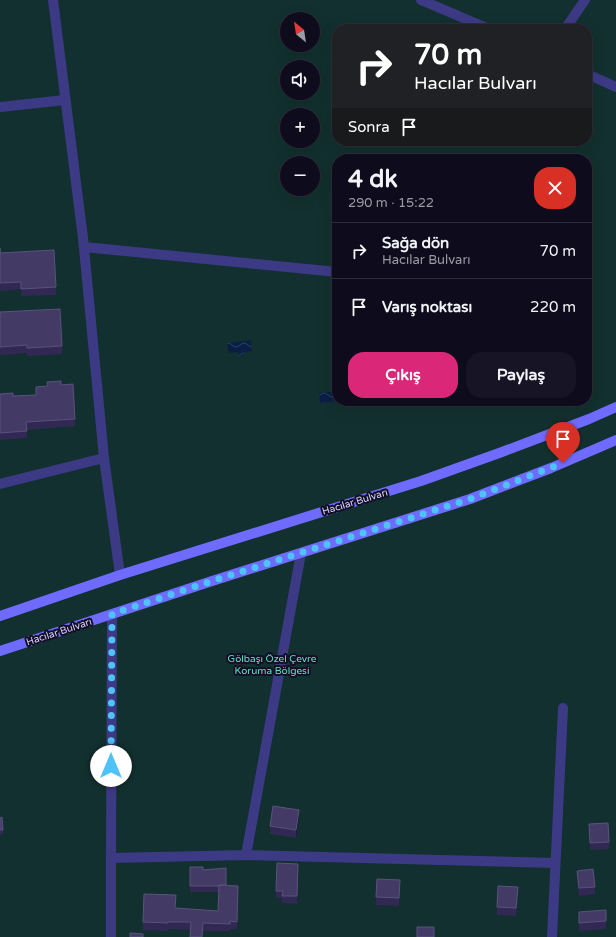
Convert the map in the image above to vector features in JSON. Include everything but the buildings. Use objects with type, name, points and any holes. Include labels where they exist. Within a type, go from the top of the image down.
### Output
[{"type":"main road","name":"Hacılar Bulvarı","points":[[0,616],[120,575],[420,481],[502,452],[589,419],[616,407]]},
{"type":"main road","name":"Hacılar Bulvarı","points":[[0,651],[470,499],[551,468],[616,440]]},
{"type":"street","points":[[53,0],[84,247],[104,458],[120,575]]},
{"type":"street","points":[[421,0],[477,24]]},
{"type":"street","points":[[568,24],[584,0]]},
{"type":"street","points":[[592,76],[616,87]]},
{"type":"street","points":[[0,106],[65,100]]},
{"type":"street","points":[[84,247],[332,272]]},
{"type":"street","points":[[0,484],[104,458]]},
{"type":"street","points":[[246,855],[301,553]]},
{"type":"street","points":[[111,937],[112,614]]},
{"type":"street","points":[[552,937],[563,708]]},
{"type":"street","points":[[111,858],[246,855],[556,864]]},
{"type":"green space","name":"Gölbaşı Özel Çevre Koruma Bölgesi","points":[[0,0],[616,0],[616,937],[0,937]]},
{"type":"water","points":[[251,340],[252,351],[244,352],[244,355],[239,356],[238,352],[229,353],[227,343]]},
{"type":"water","points":[[332,392],[332,402],[320,403],[319,393]]},
{"type":"route","points":[[111,766],[112,614],[426,514],[525,479],[563,463]]}]
